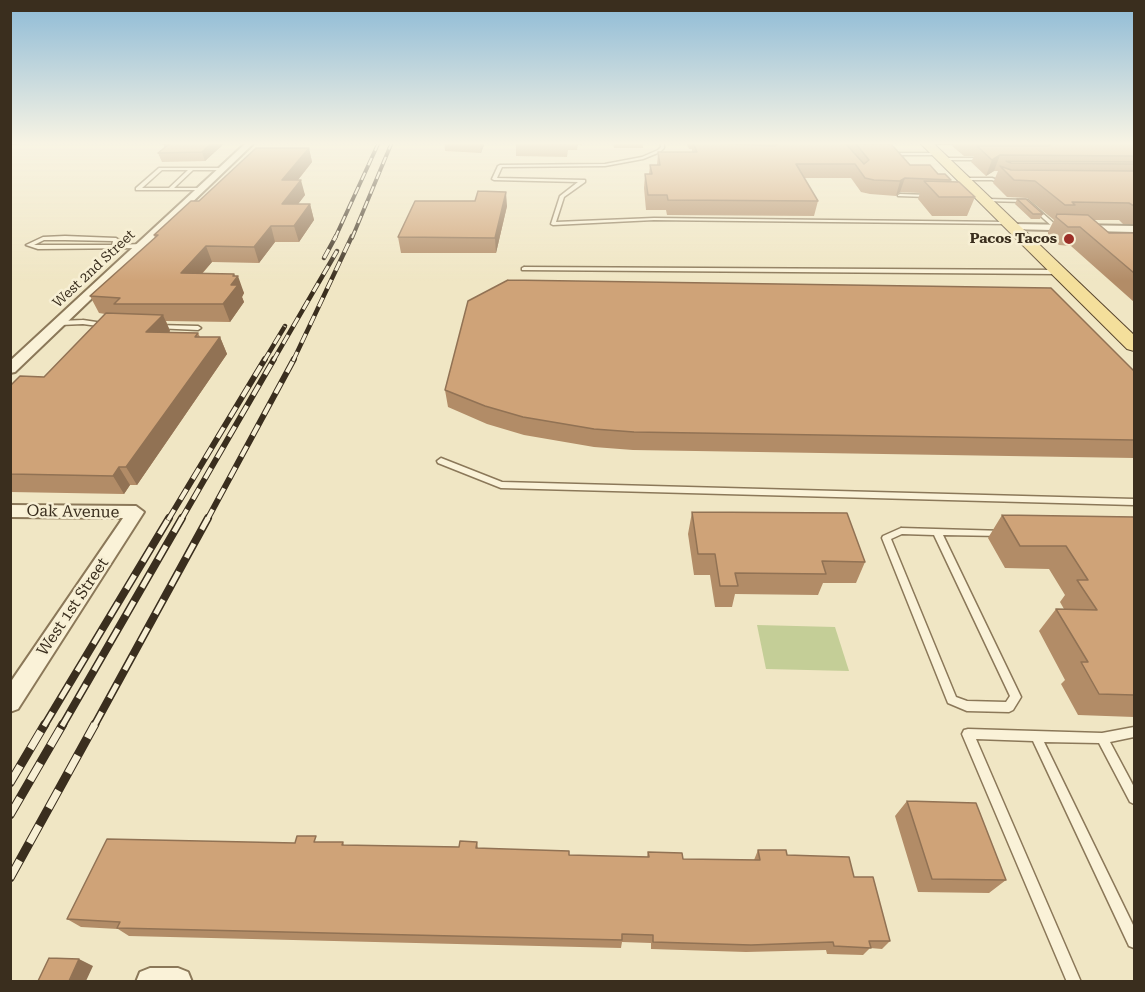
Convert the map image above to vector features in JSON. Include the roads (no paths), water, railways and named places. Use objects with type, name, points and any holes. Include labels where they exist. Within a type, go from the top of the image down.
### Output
[{"type":"main road","points":[[972,188],[1134,345]]},
{"type":"street","name":"West 2nd Street","points":[[10,369],[200,189]]},
{"type":"street","points":[[1011,225],[1127,230]]},
{"type":"street","name":"Oak Avenue","points":[[11,512],[136,512]]},
{"type":"street","name":"West 1st Street","points":[[10,702],[136,512]]},
{"type":"street","points":[[150,981],[178,981]]},
{"type":"lane","points":[[139,188],[200,189]]},
{"type":"lane","points":[[573,188],[562,196],[553,224],[654,219],[1011,225]]},
{"type":"lane","points":[[900,195],[932,196]]},
{"type":"lane","points":[[982,199],[1026,201],[1056,228]]},
{"type":"lane","points":[[114,246],[116,240],[65,238],[43,239],[29,245],[114,246],[141,246]]},
{"type":"lane","points":[[524,269],[1060,272]]},
{"type":"lane","points":[[60,322],[112,325]]},
{"type":"lane","points":[[96,332],[103,325]]},
{"type":"lane","points":[[144,326],[198,328]]},
{"type":"lane","points":[[441,461],[501,485],[1134,502]]},
{"type":"lane","points":[[937,532],[1016,697],[1009,707],[967,706],[952,700],[886,538],[900,531],[1018,533]]},
{"type":"lane","points":[[1074,981],[969,734],[1102,738],[1134,732]]},
{"type":"lane","points":[[1036,736],[1134,941]]},
{"type":"lane","points":[[1102,738],[1134,798]]},
{"type":"railway","points":[[335,237],[358,188]]},
{"type":"railway","points":[[352,238],[373,188]]},
{"type":"railway","points":[[294,360],[352,236]]},
{"type":"railway","points":[[324,258],[335,237]]},
{"type":"railway","points":[[273,361],[337,251]]},
{"type":"railway","points":[[264,361],[285,326]]},
{"type":"railway","points":[[168,520],[265,359]]},
{"type":"railway","points":[[181,520],[274,359]]},
{"type":"railway","points":[[207,520],[294,360]]},
{"type":"railway","points":[[44,726],[169,518]]},
{"type":"railway","points":[[62,726],[182,518]]},
{"type":"railway","points":[[94,726],[208,518]]},
{"type":"railway","points":[[10,783],[45,724]]},
{"type":"railway","points":[[10,815],[63,724]]},
{"type":"railway","points":[[10,878],[95,724]]},
{"type":"place","name":"Pacos Tacos","points":[[1069,239]]}]
